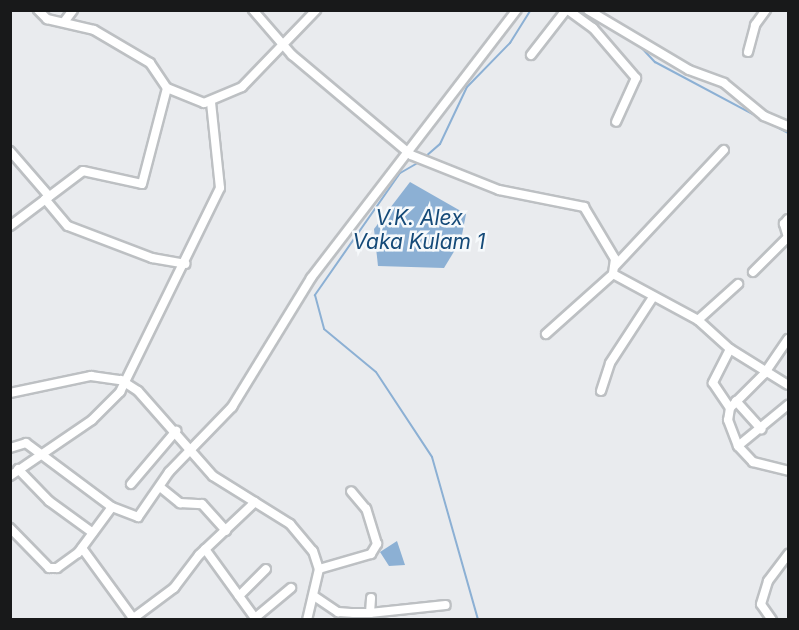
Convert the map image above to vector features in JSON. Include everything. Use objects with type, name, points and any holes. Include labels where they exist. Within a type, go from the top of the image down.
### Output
[{"type":"street","points":[[38,10],[64,22],[84,25],[150,63],[167,88],[211,102],[242,87],[316,10]]},
{"type":"street","points":[[64,22],[72,10]]},
{"type":"street","points":[[253,10],[283,46],[409,153],[435,166],[536,201],[580,204],[606,239],[614,270],[653,297],[698,320],[730,349],[764,374],[789,385]]},
{"type":"street","points":[[259,18],[265,10]]},
{"type":"street","points":[[10,448],[26,443],[112,507],[134,519],[192,448],[232,407],[310,278],[409,153],[517,10]]},
{"type":"street","points":[[531,55],[567,10],[593,28],[636,78],[616,122]]},
{"type":"street","points":[[588,10],[689,70],[724,83],[764,116],[789,126]]},
{"type":"street","points":[[748,52],[755,25],[766,10]]},
{"type":"street","points":[[10,226],[83,171],[142,184],[167,88]]},
{"type":"street","points":[[10,476],[39,454],[92,420],[124,382],[185,264],[222,179],[211,102]]},
{"type":"street","points":[[546,334],[614,270],[724,150]]},
{"type":"street","points":[[10,151],[68,226],[152,258],[185,264]]},
{"type":"street","points":[[753,272],[788,237],[784,224],[789,219]]},
{"type":"street","points":[[698,320],[738,284]]},
{"type":"street","points":[[601,391],[610,363],[653,297]]},
{"type":"street","points":[[789,339],[764,374],[733,405],[729,428],[738,446],[753,462],[789,471]]},
{"type":"street","points":[[730,349],[713,383],[733,405],[761,429]]},
{"type":"street","points":[[10,393],[81,376],[124,382],[176,431],[213,476],[298,530],[319,569],[307,620]]},
{"type":"street","points":[[738,446],[789,405]]},
{"type":"street","points":[[131,484],[176,431]]},
{"type":"street","points":[[18,469],[49,501],[93,533]]},
{"type":"street","points":[[160,487],[180,503],[202,504],[226,531]]},
{"type":"street","points":[[319,569],[371,554],[377,544],[366,509],[351,491]]},
{"type":"street","points":[[82,548],[132,619],[174,588],[205,549],[255,502]]},
{"type":"street","points":[[10,528],[49,568],[60,566],[82,548],[112,507]]},
{"type":"street","points":[[205,549],[255,619],[291,588]]},
{"type":"street","points":[[772,620],[761,603],[768,581],[789,554]]},
{"type":"street","points":[[239,596],[266,569]]},
{"type":"street","points":[[314,596],[338,612],[370,613],[446,605]]},
{"type":"street","points":[[370,613],[371,598]]},
{"type":"water","name":"V.K. Alex Vaka Kulam 1","points":[[410,182],[466,214],[461,240],[444,268],[378,266],[374,229]]},
{"type":"water","points":[[397,541],[405,565],[389,566],[380,552]]},
{"type":"waterway","points":[[425,157],[440,144],[467,87],[510,43],[531,10]]},
{"type":"waterway","points":[[638,44],[655,62],[788,133]]},
{"type":"waterway","points":[[421,161],[400,173],[315,295],[324,329],[376,372],[432,457],[478,620]]}]
